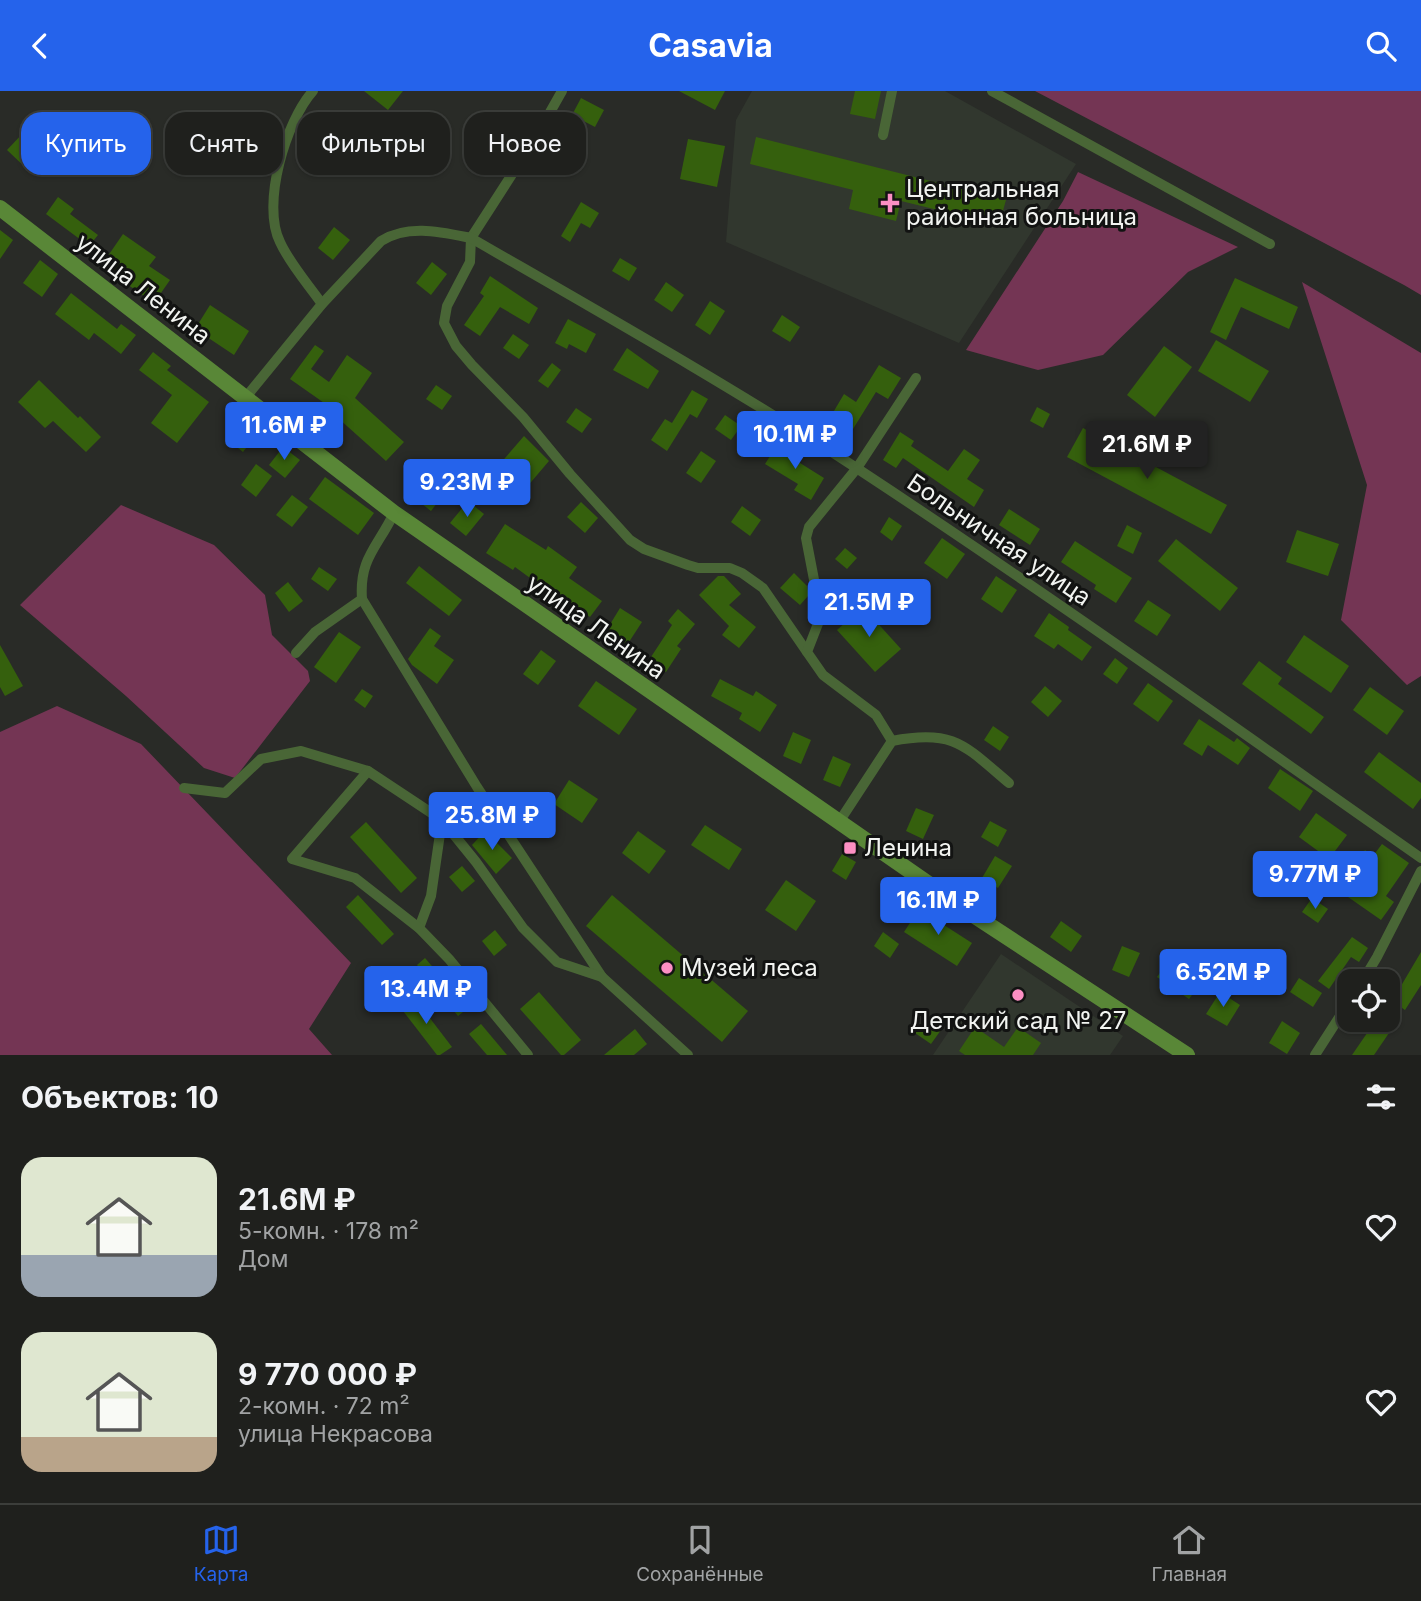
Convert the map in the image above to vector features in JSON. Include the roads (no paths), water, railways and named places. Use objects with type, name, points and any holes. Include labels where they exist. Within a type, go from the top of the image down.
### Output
[{"type":"street","points":[[313,91],[304,101],[285,139],[276,182],[274,217],[279,241],[322,304]]},
{"type":"street","points":[[562,91],[536,137],[471,238],[470,262],[447,306],[444,323],[456,346],[472,365],[523,417],[630,540],[644,549],[698,568],[730,568],[742,573],[763,589],[823,675],[876,715],[892,741]]},
{"type":"street","points":[[883,135],[892,91]]},
{"type":"street","points":[[992,91],[1270,244]]},
{"type":"street","name":"улица Ленина","points":[[0,208],[394,513],[972,914],[1187,1055]]},
{"type":"street","name":"Больничная улица","points":[[246,397],[322,304],[381,241],[404,231],[438,232],[471,238],[664,350],[857,468],[1421,858]]},
{"type":"street","points":[[807,652],[821,616],[806,538],[809,527],[857,468],[916,378]]},
{"type":"street","points":[[394,513],[365,563],[360,580],[362,599],[477,787],[602,977],[688,1055]]},
{"type":"street","points":[[296,653],[315,632],[362,599]]},
{"type":"street","points":[[839,822],[892,741],[933,736],[950,740],[970,750],[1009,783]]},
{"type":"street","points":[[184,787],[225,793],[261,759],[301,751],[368,771],[442,820],[523,928],[557,962],[602,977]]},
{"type":"street","points":[[368,771],[292,859],[355,878],[419,928],[449,959],[528,1055]]},
{"type":"street","points":[[419,928],[431,896],[442,820]]},
{"type":"street","points":[[1370,969],[1421,871]]},
{"type":"street","points":[[1315,1055],[1337,1021]]},
{"type":"place","name":"Центральная районная больница","points":[[890,203]]},
{"type":"place","name":"Ленина","points":[[850,848]]},
{"type":"place","name":"Музей леса","points":[[667,968]]},
{"type":"place","name":"Детский сад № 27","points":[[1018,995]]}]
